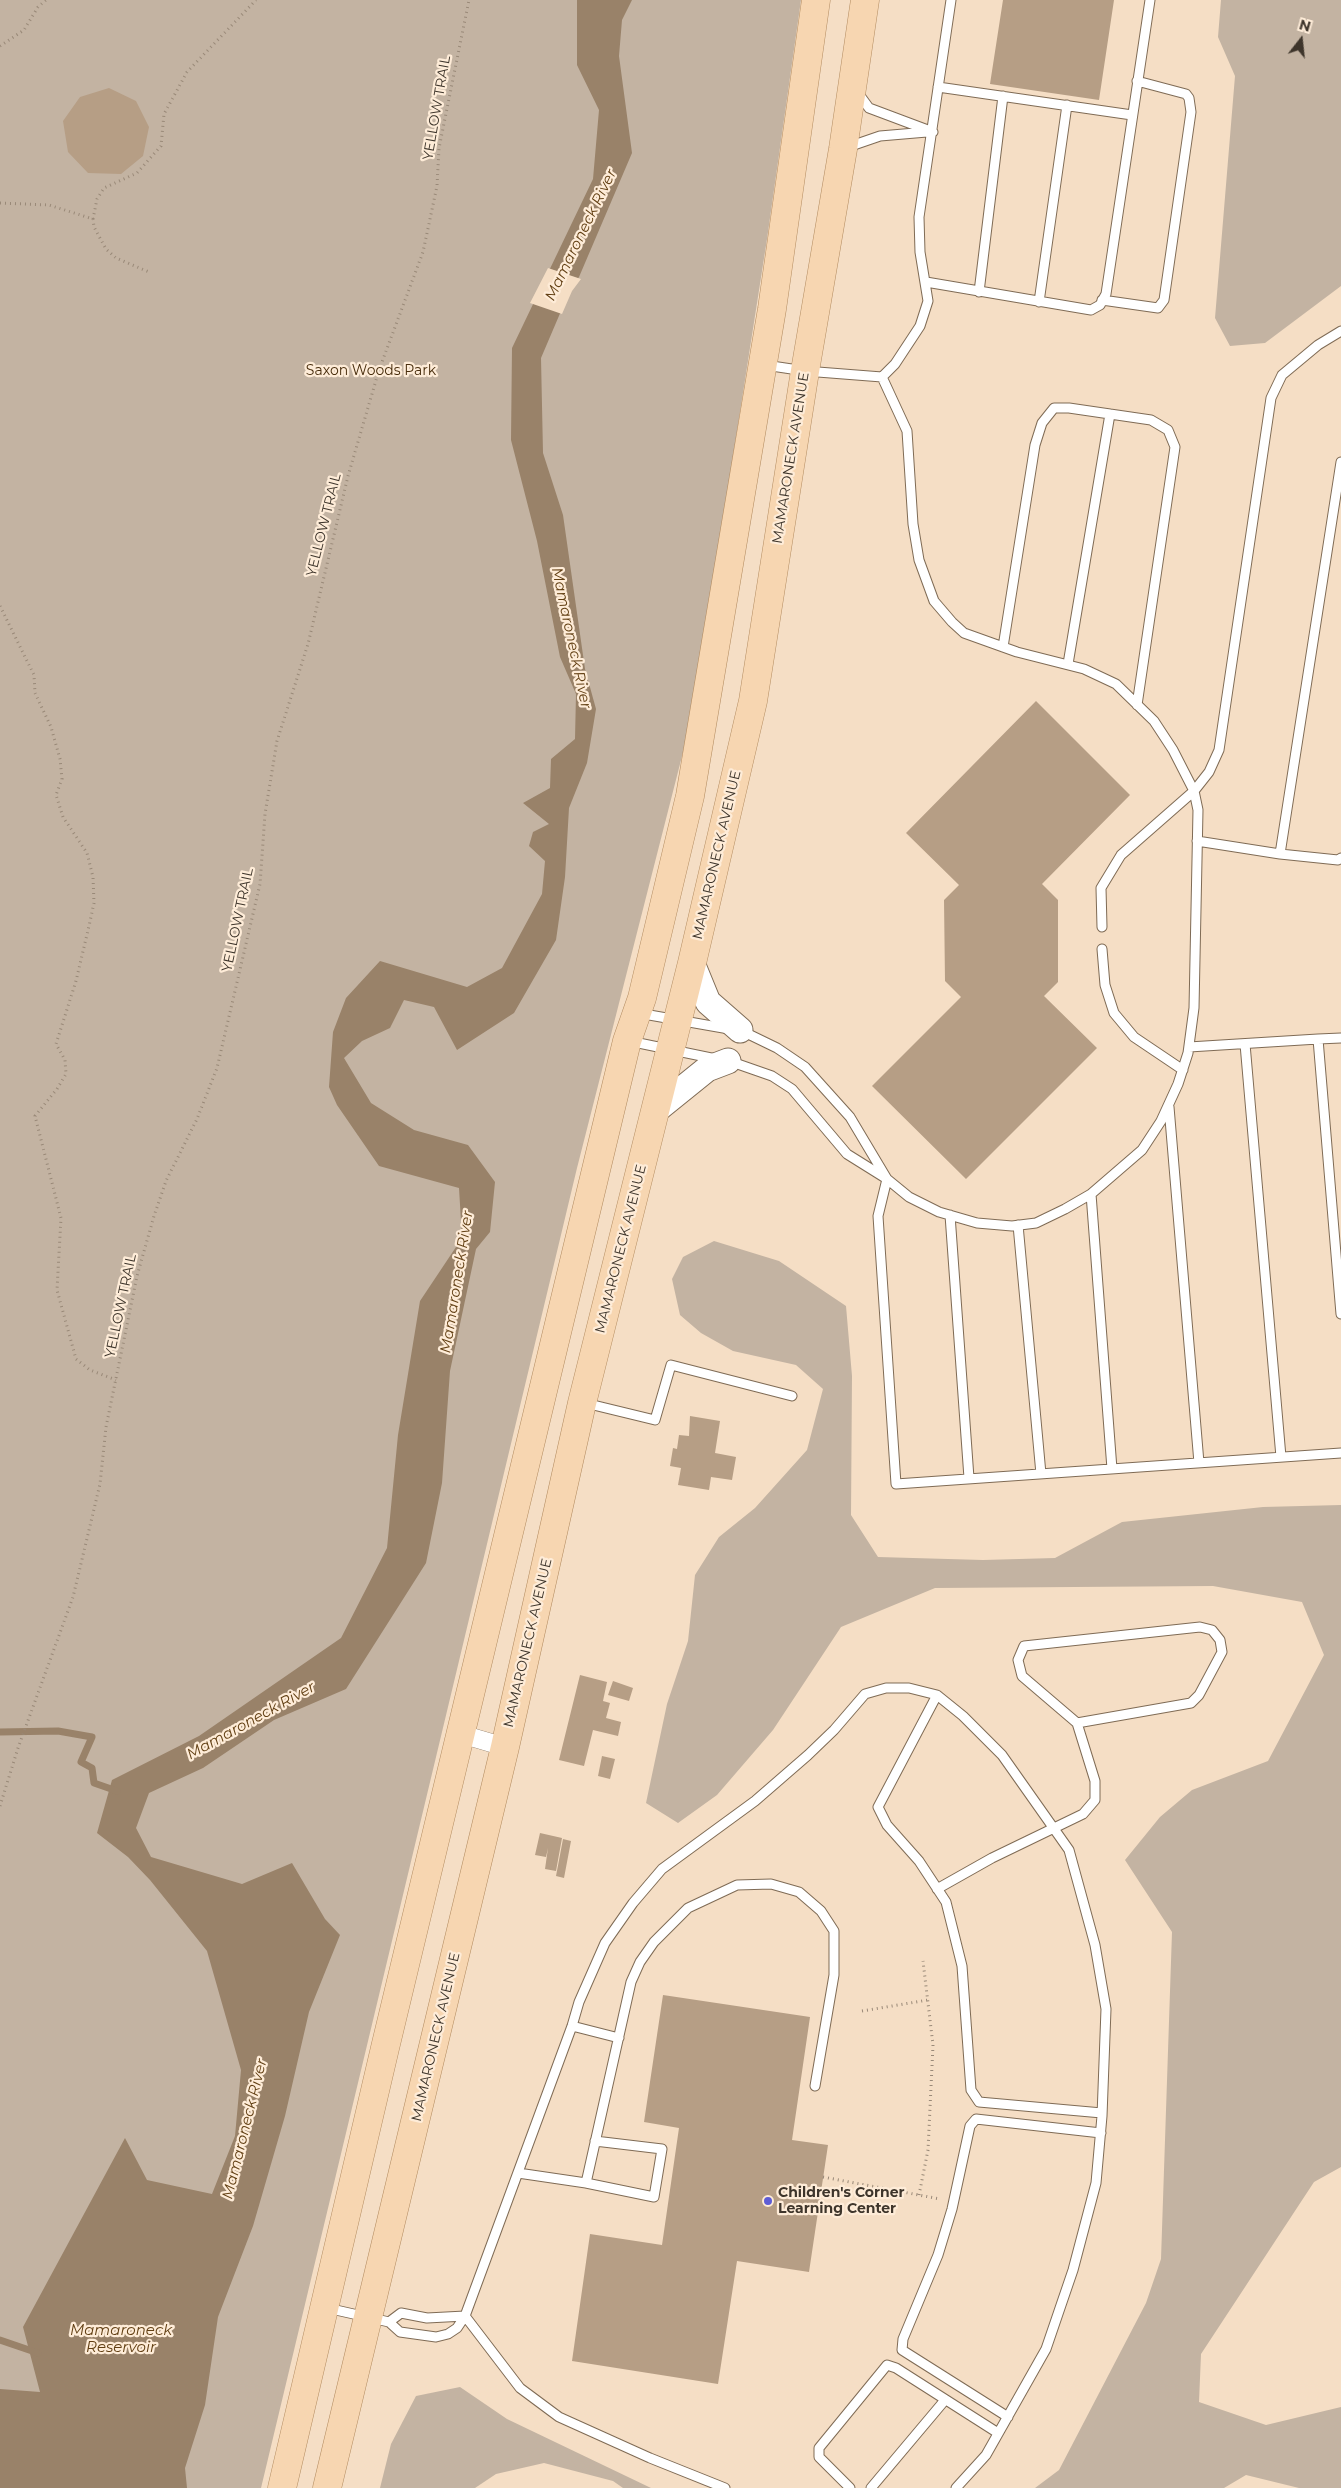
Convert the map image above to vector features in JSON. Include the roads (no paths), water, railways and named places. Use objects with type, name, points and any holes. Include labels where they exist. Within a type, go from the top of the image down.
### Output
[{"type":"main road","points":[[282,2488],[626,1041],[637,1013],[690,796],[763,364],[816,0]]},
{"type":"main road","name":"MAMARONECK AVENUE","points":[[327,2488],[379,2320],[582,1402],[692,963],[753,701],[804,371],[843,149],[865,0]]},
{"type":"main road","points":[[692,963],[708,1002],[740,1030]]},
{"type":"main road","points":[[656,1110],[700,1074],[728,1061]]},
{"type":"street","points":[[461,1734],[505,1747]]},
{"type":"lane","points":[[763,364],[804,371],[882,377],[895,364],[920,326],[928,301],[920,252],[919,217],[951,0]]},
{"type":"lane","points":[[926,282],[1091,310],[1100,305],[1106,294],[1150,0]]},
{"type":"lane","points":[[1102,300],[1158,308],[1164,300],[1191,112],[1189,98],[1186,94],[1138,81]]},
{"type":"lane","points":[[852,86],[869,108],[933,132]]},
{"type":"lane","points":[[938,87],[1132,115]]},
{"type":"lane","points":[[979,292],[1003,96]]},
{"type":"lane","points":[[1039,302],[1067,105]]},
{"type":"lane","points":[[843,149],[880,136],[933,132]]},
{"type":"lane","points":[[1102,927],[1101,888],[1121,855],[1194,791],[1209,772],[1219,750],[1271,398],[1282,375],[1318,345],[1341,331]]},
{"type":"lane","points":[[626,1041],[728,1061],[772,1076],[792,1089],[847,1154],[887,1179],[909,1197],[939,1212],[977,1223],[1018,1225],[1036,1223],[1091,1194],[1142,1150],[1162,1121],[1183,1070],[1189,1047],[1194,1008],[1198,810],[1194,791],[1173,750],[1154,721],[1116,684],[1068,664],[1003,647],[964,632],[952,622],[934,601],[919,560],[913,524],[907,431],[882,377]]},
{"type":"lane","points":[[1003,647],[1035,445],[1042,423],[1054,408],[1069,408],[1151,420],[1168,430],[1176,447],[1137,704]]},
{"type":"lane","points":[[1068,664],[1110,414]]},
{"type":"lane","points":[[1280,854],[1341,462]]},
{"type":"lane","points":[[1197,840],[1280,854],[1338,860],[1341,858]]},
{"type":"lane","points":[[1102,948],[1105,985],[1114,1013],[1134,1037],[1183,1070]]},
{"type":"lane","points":[[637,1013],[740,1030],[777,1048],[805,1067],[850,1117],[887,1179],[878,1216],[896,1484],[1341,1453]]},
{"type":"lane","points":[[1189,1047],[1341,1038]]},
{"type":"lane","points":[[1318,1039],[1341,1314]]},
{"type":"lane","points":[[1245,1044],[1281,1457]]},
{"type":"lane","points":[[1168,1106],[1199,1463]]},
{"type":"lane","points":[[1091,1194],[1112,1469]]},
{"type":"lane","points":[[950,1215],[969,1478]]},
{"type":"lane","points":[[1018,1225],[1041,1474]]},
{"type":"lane","points":[[582,1402],[655,1420],[671,1365],[792,1396]]},
{"type":"lane","points":[[937,1889],[1083,1814],[1095,1800],[1095,1781],[1077,1723],[1022,1676],[1018,1660],[1024,1646],[1200,1628],[1212,1630],[1220,1640],[1222,1652],[1198,1695],[1191,1703],[1077,1723]]},
{"type":"lane","points":[[324,2307],[379,2320],[400,2332],[436,2337],[448,2334],[457,2328],[465,2316],[572,2026],[579,2002],[605,1943],[633,1903],[662,1869],[755,1801],[821,1743],[864,1694],[886,1688],[909,1688],[937,1695],[963,1716],[1002,1755],[1069,1850],[1095,1945],[1106,2009],[1101,2133],[1096,2183],[1073,2270],[1046,2349],[986,2455],[956,2488]]},
{"type":"lane","points":[[937,1695],[878,1807],[887,1825],[919,1861],[946,1902],[962,1966],[971,2090],[979,2102],[1102,2113]]},
{"type":"lane","points":[[586,2184],[631,1982],[640,1962],[654,1942],[688,1908],[737,1885],[771,1884],[799,1892],[821,1911],[834,1931],[834,1975],[814,2086]]},
{"type":"lane","points":[[572,2026],[619,2038]]},
{"type":"lane","points":[[1008,2417],[902,2350],[902,2340],[938,2255],[954,2201],[970,2126],[976,2119],[1101,2133]]},
{"type":"lane","points":[[518,2173],[654,2196],[662,2150],[595,2141]]},
{"type":"lane","points":[[379,2320],[401,2313],[426,2318],[465,2316]]},
{"type":"lane","points":[[465,2316],[520,2388],[559,2417],[650,2458],[725,2488]]},
{"type":"lane","points":[[850,2488],[819,2457],[820,2448],[887,2365],[896,2368],[998,2433]]},
{"type":"lane","points":[[871,2488],[946,2400]]},
{"type":"water","name":"Mamaroneck Reservoir","points":[[577,0],[632,0],[622,20],[619,56],[632,153],[579,277],[570,290],[541,358],[543,453],[563,515],[585,669],[596,709],[587,763],[569,808],[565,877],[556,940],[514,1013],[457,1050],[434,1007],[404,1000],[390,1028],[362,1041],[344,1058],[371,1103],[414,1130],[468,1145],[495,1182],[490,1232],[476,1249],[450,1371],[442,1483],[426,1563],[346,1689],[274,1720],[203,1768],[149,1793],[136,1828],[151,1857],[242,1884],[292,1863],[325,1919],[340,1935],[309,2012],[285,2116],[253,2226],[218,2317],[205,2405],[185,2468],[187,2488],[0,2488],[0,2389],[40,2392],[23,2327],[125,2138],[147,2180],[212,2194],[235,2136],[241,2070],[207,1951],[150,1880],[128,1857],[97,1833],[112,1780],[199,1736],[341,1638],[387,1548],[398,1435],[420,1301],[462,1238],[459,1188],[379,1166],[337,1105],[329,1087],[333,1032],[346,998],[380,961],[467,987],[502,968],[542,894],[545,861],[529,846],[533,832],[549,824],[523,803],[550,788],[551,759],[575,739],[576,694],[560,657],[537,541],[511,440],[512,348],[593,179],[599,110],[577,65]]},
{"type":"waterway","points":[[0,1732],[58,1731],[92,1737],[81,1762],[92,1768],[94,1783],[117,1791]]},
{"type":"waterway","points":[[0,2340],[38,2353]]},
{"type":"place","name":"Children's Corner Learning Center","points":[[768,2201]]},
{"type":"water label","name":"Mamaroneck River","points":[[581,235]]},
{"type":"water label","name":"Mamaroneck River","points":[[571,638]]},
{"type":"water label","name":"Mamaroneck River","points":[[457,1282]]},
{"type":"water label","name":"Mamaroneck River","points":[[251,1721]]},
{"type":"water label","name":"Mamaroneck River","points":[[245,2129]]},
{"type":"park label","name":"Saxon Woods Park","points":[[371,371]]}]
